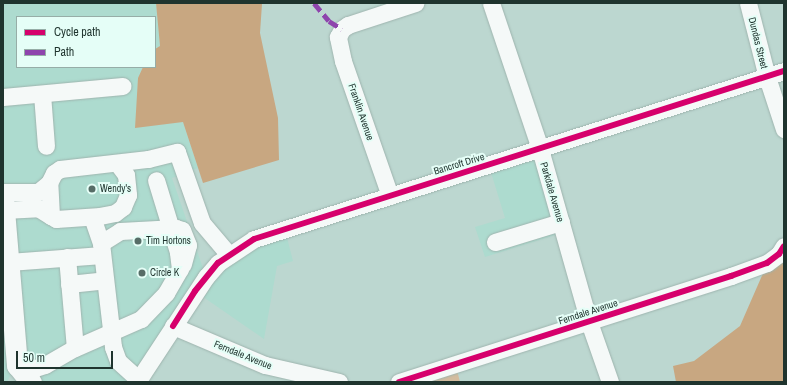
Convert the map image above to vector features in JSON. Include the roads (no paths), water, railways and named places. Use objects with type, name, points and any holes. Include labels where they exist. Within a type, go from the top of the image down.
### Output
[{"type":"main road","points":[[3,200],[9,262],[7,298],[20,375]]},
{"type":"street","name":"Franklin Avenue","points":[[390,196],[339,46],[338,37],[342,29],[415,3]]},
{"type":"street","name":"Parkdale Avenue","points":[[491,3],[540,149],[589,322],[610,382]]},
{"type":"street","name":"Dundas Street","points":[[748,3],[767,77],[784,129]]},
{"type":"street","name":"Bancroft Drive","points":[[137,381],[206,276],[229,255],[254,239],[784,71]]},
{"type":"street","points":[[3,97],[122,86]]},
{"type":"street","points":[[42,94],[46,146]]},
{"type":"street","points":[[51,216],[50,183],[54,173],[60,169],[148,159],[177,152],[202,223],[229,255]]},
{"type":"street","points":[[3,200],[38,208],[56,219],[115,214],[123,207],[128,195],[126,175],[117,163]]},
{"type":"street","points":[[20,375],[45,365],[75,348],[141,319],[166,293],[180,269],[178,252],[169,227],[156,180]]},
{"type":"street","points":[[3,200],[38,192],[50,183]]},
{"type":"street","points":[[92,217],[102,249],[111,332],[118,360],[137,381]]},
{"type":"street","points":[[495,242],[561,222]]},
{"type":"street","points":[[9,262],[67,257],[102,249],[120,231],[169,227]]},
{"type":"street","name":"Ferndale Avenue","points":[[399,382],[731,276],[768,263],[782,250]]},
{"type":"street","points":[[67,257],[75,348]]},
{"type":"street","points":[[69,284],[105,280]]},
{"type":"street","name":"Ferndale Avenue","points":[[173,326],[265,365],[339,382]]},
{"type":"place","name":"Wendy's","points":[[92,189]]},
{"type":"place","name":"Tim Hortons","points":[[138,241]]},
{"type":"place","name":"Circle K","points":[[142,273]]}]
